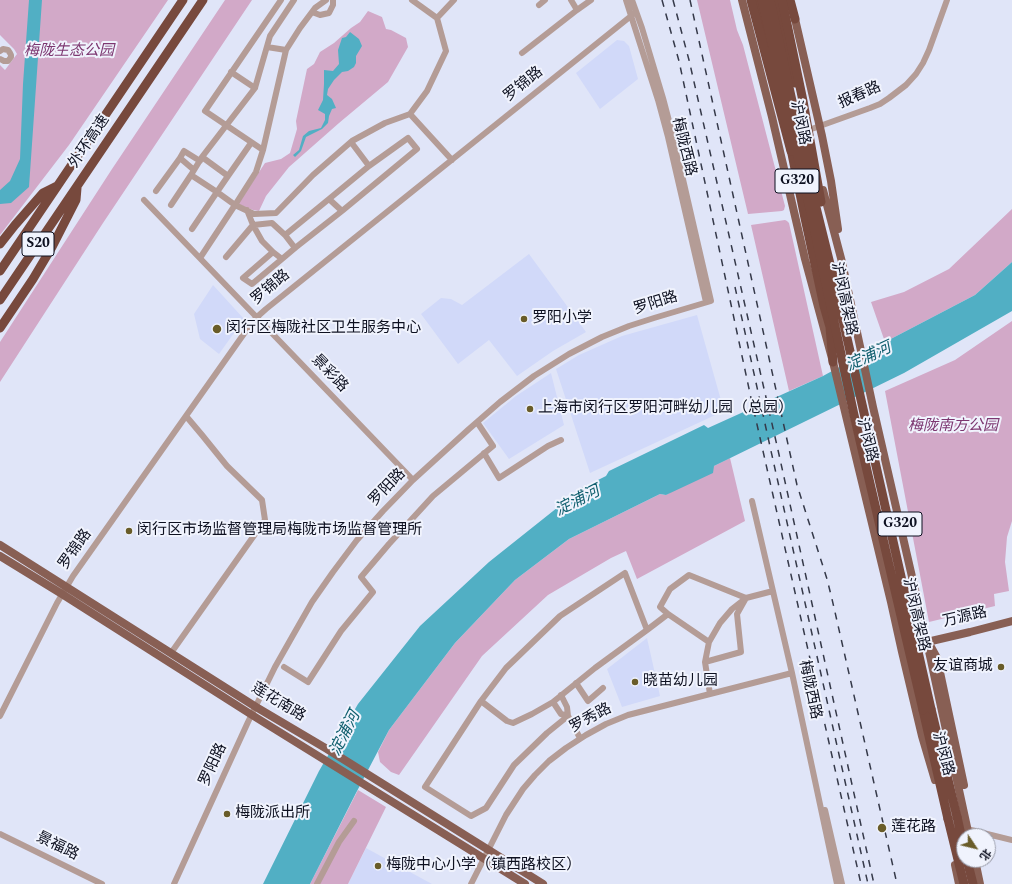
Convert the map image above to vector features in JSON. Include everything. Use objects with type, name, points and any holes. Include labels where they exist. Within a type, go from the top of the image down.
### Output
[{"type":"highway","name":"外环高速","points":[[0,271],[183,0]]},
{"type":"highway","name":"外环高速","points":[[0,300],[203,0]]},
{"type":"highway","points":[[751,0],[829,277]]},
{"type":"highway","name":"沪闵路","points":[[757,0],[824,306],[830,327],[833,362]]},
{"type":"highway","name":"沪闵高架路","points":[[762,0],[959,828]]},
{"type":"highway","name":"沪闵高架路","points":[[770,0],[829,277],[854,415],[964,884]]},
{"type":"highway","name":"沪闵路","points":[[776,0],[807,131]]},
{"type":"highway","points":[[782,0],[804,101],[829,277]]},
{"type":"highway","points":[[790,0],[795,19]]},
{"type":"highway","points":[[0,244],[43,193],[58,186]]},
{"type":"highway","points":[[0,328],[49,252],[76,200],[77,187]]},
{"type":"highway","points":[[969,868],[972,884]]},
{"type":"main road","points":[[742,0],[778,140],[805,259],[833,362]]},
{"type":"main road","points":[[795,19],[831,181],[842,262]]},
{"type":"main road","name":"沪闵路","points":[[807,131],[842,262],[873,407],[927,642],[937,658],[970,818],[969,828]]},
{"type":"main road","name":"沪闵路","points":[[833,362],[922,736],[930,760],[948,832],[959,884]]},
{"type":"main road","name":"莲花南路","points":[[0,545],[256,707],[371,776],[543,884]]},
{"type":"main road","name":"莲花南路","points":[[0,556],[252,715],[525,884]]},
{"type":"main road","name":"万源路","points":[[902,652],[927,642],[1012,621]]},
{"type":"main road","points":[[977,868],[980,884]]},
{"type":"street","points":[[263,150],[205,111],[281,0]]},
{"type":"street","points":[[170,205],[201,159],[255,88],[270,36],[294,0]]},
{"type":"street","points":[[200,258],[256,172],[263,150],[286,50],[315,8],[326,0]]},
{"type":"street","points":[[312,12],[320,15],[329,13],[333,5],[333,0]]},
{"type":"street","points":[[437,18],[454,0]]},
{"type":"street","points":[[539,5],[545,0]]},
{"type":"street","points":[[571,0],[577,10]]},
{"type":"street","points":[[522,53],[591,0]]},
{"type":"street","name":"梅陇西路","points":[[626,0],[634,14]]},
{"type":"street","name":"梅陇西路","points":[[632,0],[634,14],[689,218],[708,301]]},
{"type":"street","points":[[794,0],[795,19]]},
{"type":"street","name":"报春路","points":[[778,140],[880,104],[906,85],[923,63],[947,0]]},
{"type":"street","points":[[180,158],[193,172],[234,205],[254,214],[276,213],[313,175],[351,142],[385,124],[410,114],[427,91],[446,52],[437,18],[414,1]]},
{"type":"street","name":"罗锦路","points":[[0,716],[67,586],[248,328],[266,308],[634,14]]},
{"type":"street","points":[[267,47],[286,50]]},
{"type":"street","points":[[0,51],[6,49],[11,55],[8,61],[4,62],[0,59]]},
{"type":"street","points":[[232,72],[255,88]]},
{"type":"street","points":[[410,114],[452,160]]},
{"type":"street","points":[[273,252],[243,278],[252,284],[417,149],[408,138],[369,166],[285,235]]},
{"type":"street","points":[[351,142],[369,166]]},
{"type":"street","points":[[192,229],[252,143]]},
{"type":"street","points":[[156,191],[184,151],[201,159],[228,176]]},
{"type":"street","points":[[329,199],[342,211]]},
{"type":"street","name":"景彩路","points":[[144,200],[413,480]]},
{"type":"street","points":[[246,210],[262,241],[282,260]]},
{"type":"street","points":[[226,258],[253,225],[272,223],[285,235],[295,248]]},
{"type":"street","name":"罗阳路","points":[[174,884],[275,667],[312,602],[357,540],[383,511],[413,480],[477,422],[534,376],[576,350],[602,337],[629,326],[708,301]]},
{"type":"street","points":[[171,653],[266,520],[262,500],[227,466],[186,416]]},
{"type":"street","points":[[284,667],[308,682],[341,631],[373,592],[361,577],[433,496],[493,446],[477,422]]},
{"type":"street","points":[[484,454],[499,478],[548,446],[561,440]]},
{"type":"street","name":"梅陇西路","points":[[752,501],[792,673],[837,884]]},
{"type":"street","points":[[568,716],[514,765],[486,808],[471,816],[425,787],[481,701],[506,668],[560,616],[625,573],[648,630]]},
{"type":"street","points":[[709,642],[660,607],[670,589],[689,575],[746,598]]},
{"type":"street","points":[[710,694],[705,662],[709,642],[720,623],[732,609],[746,598],[773,591]]},
{"type":"street","points":[[705,662],[741,652],[737,614],[746,598]]},
{"type":"street","points":[[481,701],[507,721],[513,723],[553,702],[668,614]]},
{"type":"street","points":[[792,673],[800,689],[842,884]]},
{"type":"street","name":"罗秀路","points":[[471,884],[506,816],[523,789],[549,761],[580,738],[606,724],[628,715],[792,673]]},
{"type":"street","points":[[576,683],[588,702],[603,688]]},
{"type":"street","points":[[561,695],[567,708],[568,716],[580,738]]},
{"type":"street","points":[[553,702],[561,714],[568,716]]},
{"type":"street","points":[[318,884],[339,842],[354,821]]},
{"type":"street","points":[[948,832],[956,832]]},
{"type":"street","name":"景福路","points":[[0,834],[102,884]]},
{"type":"street","points":[[996,837],[1012,840]]},
{"type":"shaded area","points":[[617,40],[624,41],[629,46],[638,79],[600,109],[576,73]]},
{"type":"shaded area","name":"罗阳小学","points":[[529,254],[586,332],[553,351],[517,376],[489,340],[458,364],[421,314],[441,298],[451,299],[462,305]]},
{"type":"shaded area","name":"闵行区梅陇社区卫生服务中心","points":[[213,285],[244,319],[219,354],[200,339],[194,314]]},
{"type":"shaded area","points":[[697,315],[724,411],[590,473],[556,369],[579,355],[622,336]]},
{"type":"shaded area","name":"上海市闵行区罗阳河畔幼儿园（总园）","points":[[551,373],[564,425],[509,459],[483,423],[516,396]]},
{"type":"shaded area","name":"晓苗幼儿园","points":[[647,638],[660,696],[622,707],[607,669]]},
{"type":"shaded area","name":"梅陇中心小学（镇西路校区）","points":[[366,848],[432,884],[348,884]]},
{"type":"green space","name":"梅陇生态公园","points":[[0,0],[168,0],[69,145],[0,235],[0,65],[5,70],[17,54],[0,35]]},
{"type":"green space","points":[[225,0],[252,0],[103,223],[0,382],[0,342],[112,169]]},
{"type":"green space","points":[[697,0],[730,0],[785,206],[784,210],[782,211],[748,214]]},
{"type":"green space","points":[[368,11],[382,17],[386,29],[406,38],[408,47],[388,82],[289,167],[266,196],[259,211],[238,204],[265,163],[281,159],[290,153],[297,129],[296,121],[307,69],[314,64],[320,52],[360,22]]},
{"type":"green space","points":[[1012,209],[1012,262],[975,295],[885,342],[871,302],[904,292],[949,269]]},
{"type":"green space","points":[[785,220],[789,223],[823,376],[789,391],[751,225]]},
{"type":"green space","name":"梅陇南方公园","points":[[1012,321],[1012,521],[1007,537],[1005,562],[1009,591],[994,594],[995,606],[929,622],[885,391],[955,360]]},
{"type":"green space","points":[[730,458],[745,521],[637,579],[626,551],[611,558],[548,595],[482,656],[399,775],[391,772],[380,762],[378,752],[389,730],[455,643],[515,580],[569,539],[660,494],[666,495]]},
{"type":"green space","points":[[358,790],[386,807],[348,884],[310,884]]},
{"type":"water","points":[[29,0],[42,0],[29,187],[11,203],[0,204],[0,190],[10,181],[20,159],[23,84]]},
{"type":"water","points":[[350,32],[359,39],[362,46],[356,56],[356,63],[354,67],[348,71],[342,72],[328,89],[327,95],[332,99],[336,108],[332,109],[328,123],[322,129],[306,137],[301,151],[295,157],[293,155],[299,150],[303,136],[309,131],[321,128],[325,120],[325,114],[318,110],[323,100],[324,70],[333,71],[339,64],[338,50],[342,38],[346,37]]},
{"type":"water","name":"淀浦河","points":[[1012,262],[1012,311],[904,373],[714,466],[713,473],[666,495],[660,494],[569,539],[515,580],[455,643],[389,730],[310,884],[263,884],[319,771],[358,704],[420,626],[489,562],[582,488],[606,476],[609,471],[704,425],[708,428],[823,376],[975,295]]},
{"type":"railway","points":[[662,0],[679,61],[751,398],[861,884]]},
{"type":"railway","points":[[673,0],[689,60],[778,450],[874,884]]},
{"type":"railway","points":[[690,0],[797,485],[827,579],[897,884]]},
{"type":"railway","points":[[735,287],[868,884]]},
{"type":"place","name":"罗阳小学","points":[[524,319]]},
{"type":"place","name":"闵行区梅陇社区卫生服务中心","points":[[217,329]]},
{"type":"place","name":"上海市闵行区罗阳河畔幼儿园（总园）","points":[[530,409]]},
{"type":"place","name":"闵行区市场监督管理局梅陇市场监督管理所","points":[[129,531]]},
{"type":"place","name":"友谊商城","points":[[1001,667]]},
{"type":"place","name":"晓苗幼儿园","points":[[635,682]]},
{"type":"place","name":"梅陇派出所","points":[[227,814]]},
{"type":"place","name":"莲花路","points":[[882,828]]},
{"type":"place","name":"梅陇中心小学（镇西路校区）","points":[[378,866]]}]
